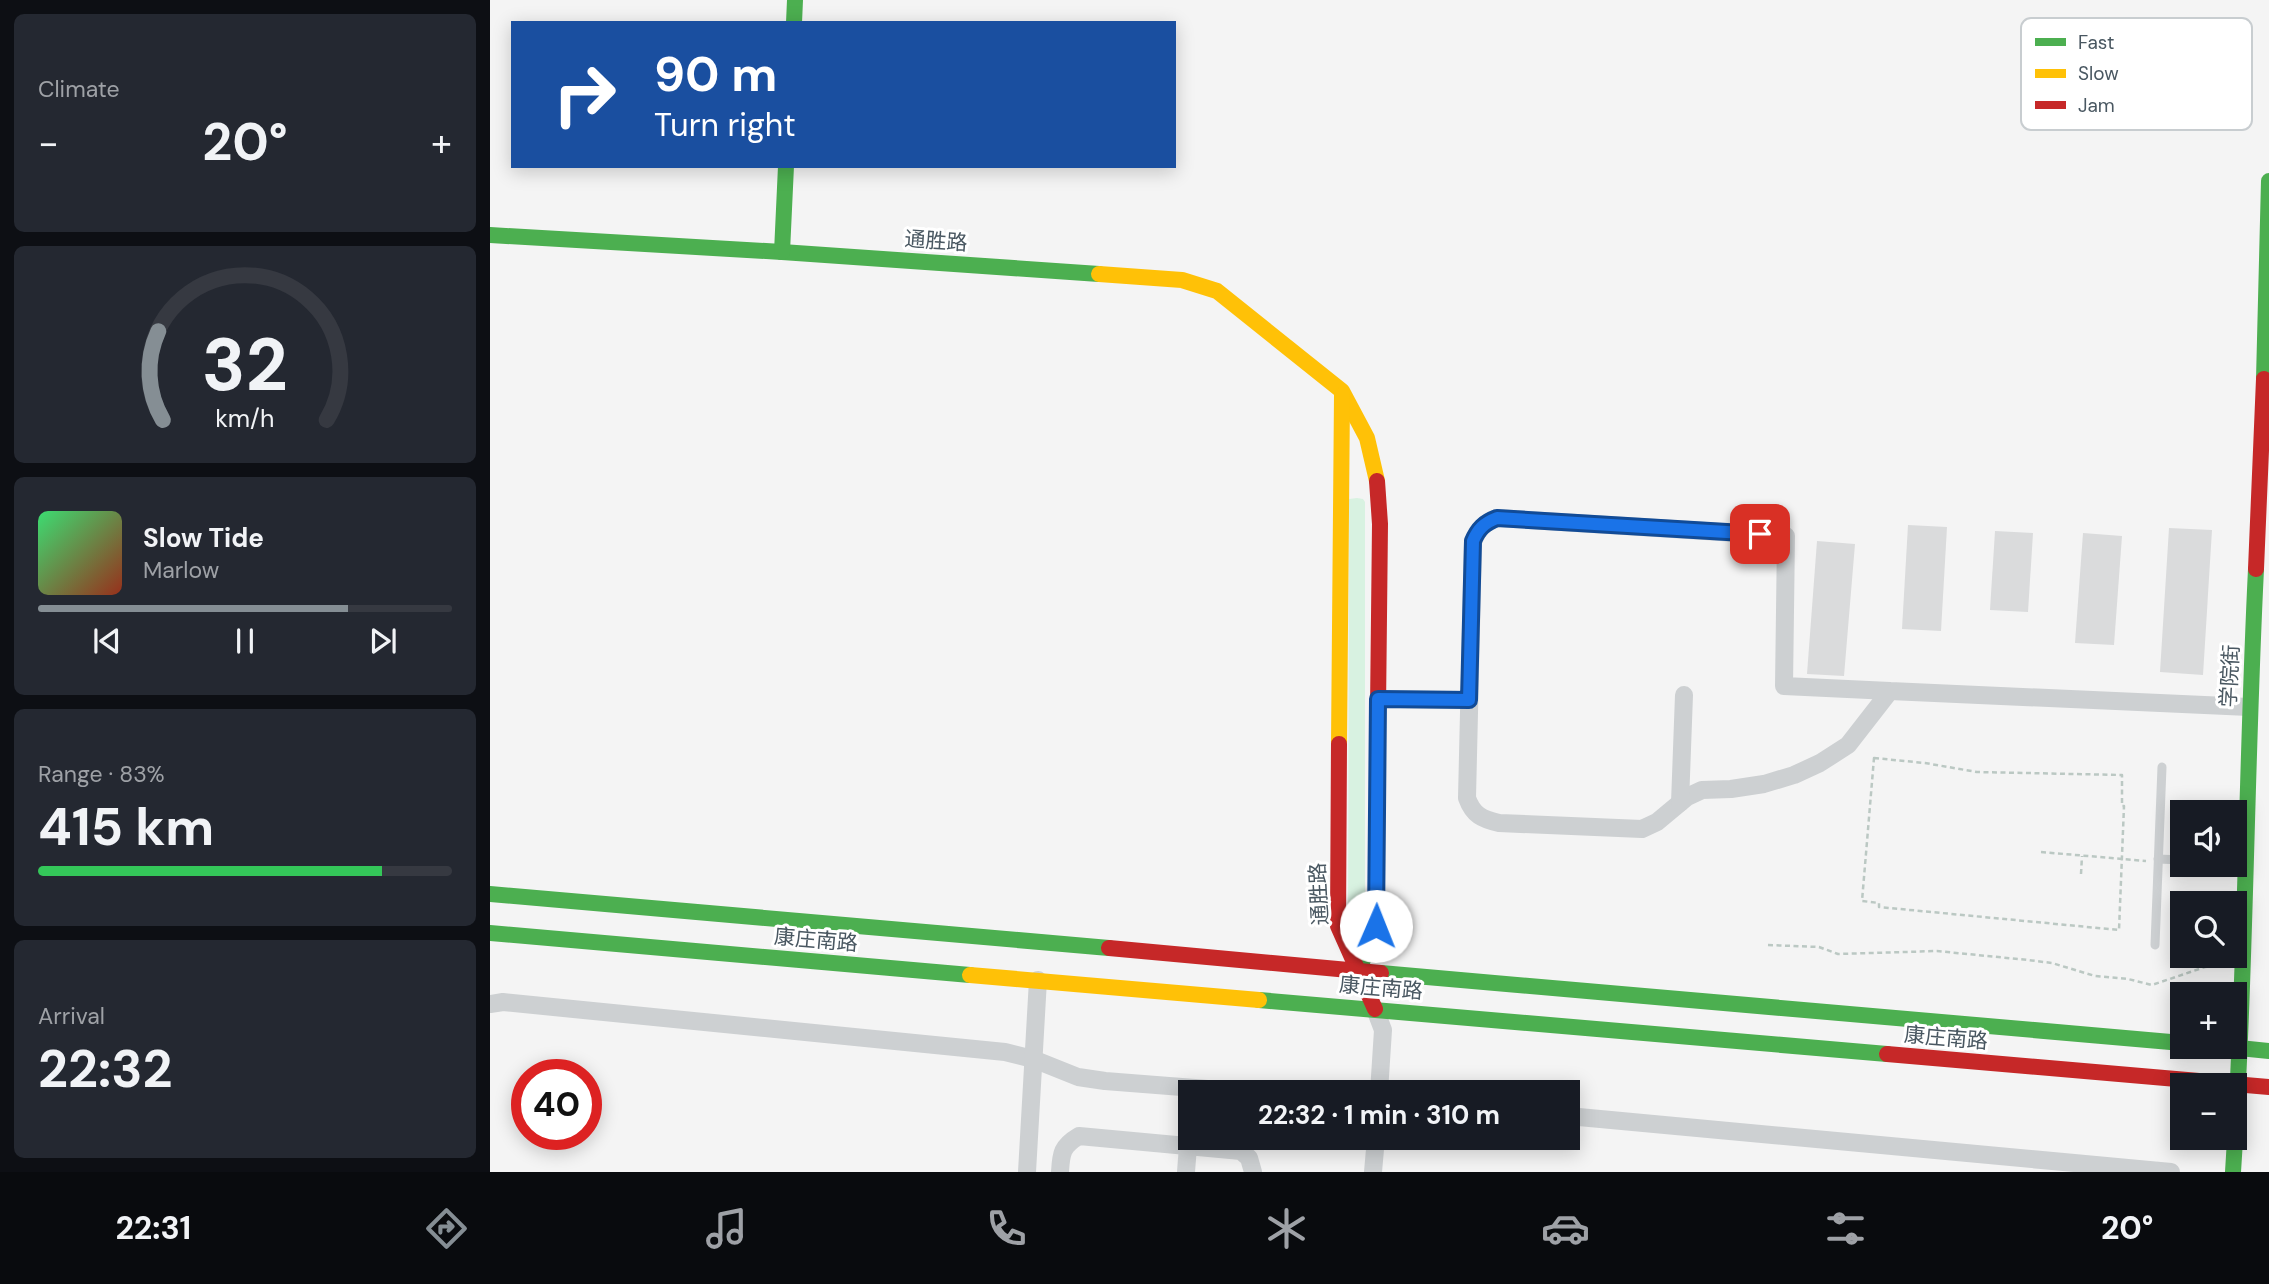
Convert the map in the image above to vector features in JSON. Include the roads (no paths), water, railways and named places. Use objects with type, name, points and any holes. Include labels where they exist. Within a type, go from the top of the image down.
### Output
[{"type":"main road","points":[[794,21],[795,0]]},
{"type":"main road","points":[[782,251],[786,168]]},
{"type":"main road","name":"学院街","points":[[2244,800],[2266,424],[2269,181]]},
{"type":"main road","name":"通胜路","points":[[490,235],[782,251],[1182,280],[1217,291],[1342,391],[1367,438],[1377,478],[1380,524],[1376,926],[1359,970]]},
{"type":"main road","name":"通胜路","points":[[1342,391],[1338,926],[1359,970]]},
{"type":"main road","name":"学院街","points":[[2240,877],[2241,982]]},
{"type":"main road","name":"康庄南路","points":[[490,894],[2170,1042]]},
{"type":"main road","name":"康庄南路","points":[[490,933],[2170,1078]]},
{"type":"main road","points":[[1359,970],[1375,1009]]},
{"type":"main road","points":[[2247,1049],[2269,1051]]},
{"type":"main road","name":"康庄南路","points":[[2247,1085],[2269,1087]]},
{"type":"main road","name":"学院街","points":[[2233,1172],[2234,1150]]},
{"type":"street","points":[[1890,691],[1848,745],[1820,763],[1794,775],[1764,784],[1703,790],[1688,797],[1657,822],[1642,829],[1499,823],[1484,820],[1472,811],[1467,798],[1473,541],[1486,522],[1497,518],[1786,536],[1784,686],[2249,707]]},
{"type":"street","points":[[1681,803],[1684,695]]},
{"type":"street","points":[[1378,699],[1469,700]]},
{"type":"street","points":[[1027,1172],[1038,980]]},
{"type":"street","points":[[490,1004],[503,1002],[1005,1052],[1091,1079],[1178,1086]]},
{"type":"street","points":[[1375,1009],[1383,1030],[1380,1080]]},
{"type":"street","points":[[1580,1117],[2171,1172]]},
{"type":"street","points":[[1060,1172],[1061,1153],[1079,1136],[1178,1145]]},
{"type":"street","points":[[1186,1172],[1188,1150]]},
{"type":"street","points":[[1230,1150],[1241,1151],[1249,1158],[1253,1172]]},
{"type":"street","points":[[1373,1172],[1375,1150]]},
{"type":"lane","points":[[2155,946],[2162,766]]},
{"type":"lane","points":[[2158,861],[2170,860]]}]
